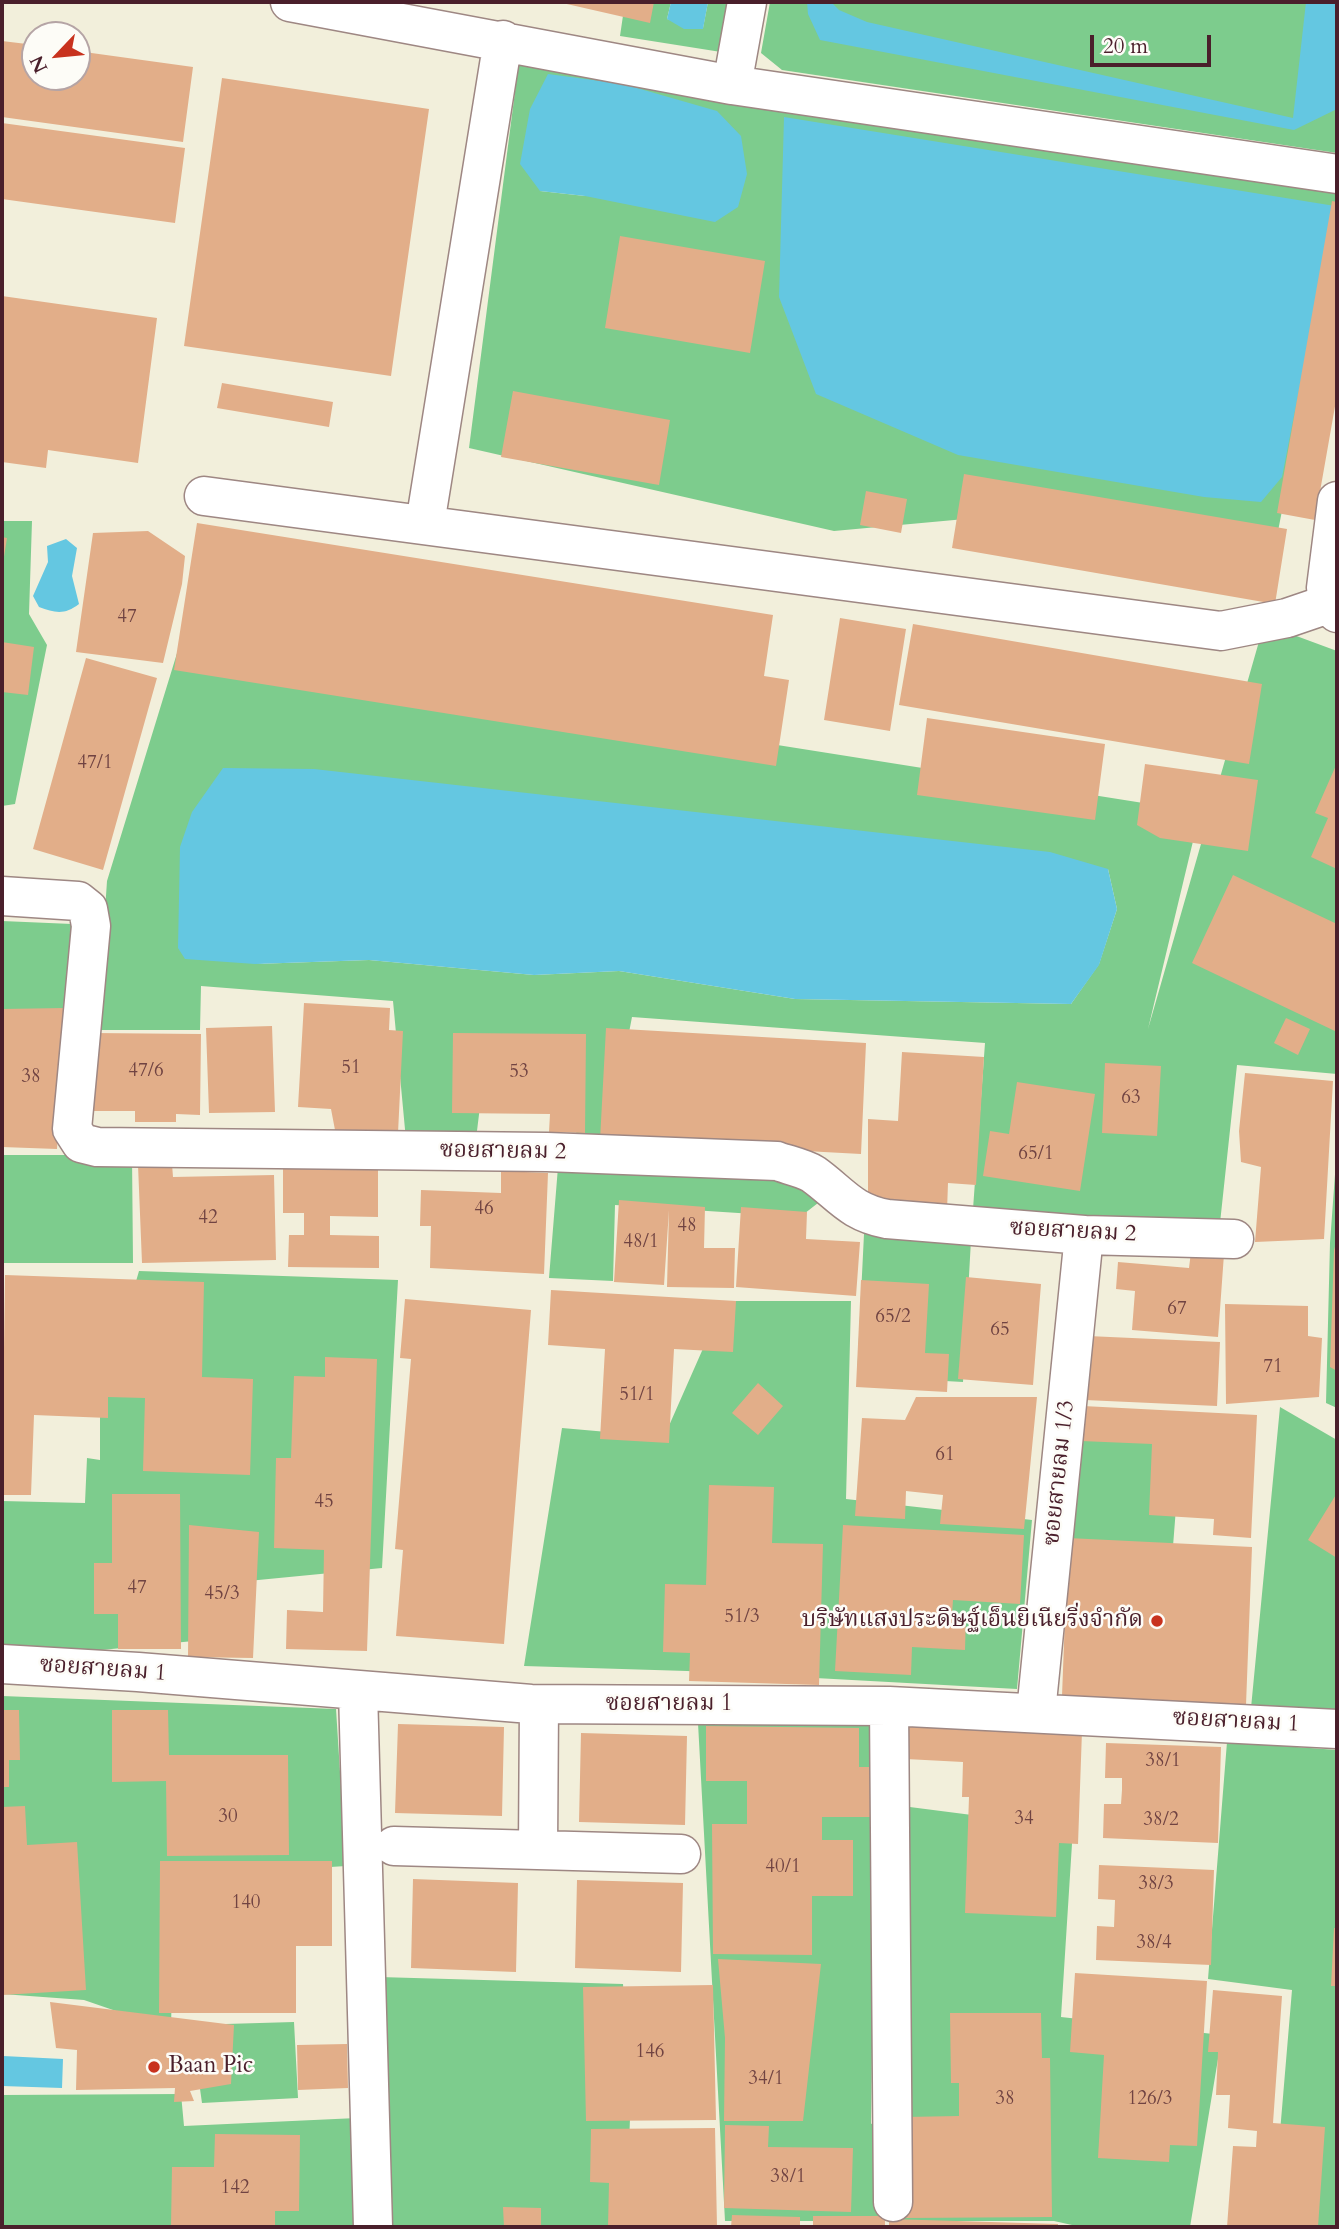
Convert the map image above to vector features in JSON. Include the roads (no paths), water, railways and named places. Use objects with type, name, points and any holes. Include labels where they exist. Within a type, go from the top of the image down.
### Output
[{"type":"street","points":[[290,2],[732,85],[1337,174]]},
{"type":"street","points":[[732,85],[747,2]]},
{"type":"street","points":[[425,524],[503,40]]},
{"type":"street","points":[[204,496],[1221,631],[1334,608],[1326,588],[1337,501]]},
{"type":"street","name":"ซอยสายลม 2","points":[[2,896],[78,901],[88,909],[91,926],[72,1129],[81,1143],[97,1147],[547,1152],[777,1161],[811,1173],[851,1207],[867,1215],[1084,1235],[1234,1239]]},
{"type":"street","name":"ซอยสายลม 1/3","points":[[1037,1712],[1084,1235]]},
{"type":"street","name":"ซอยสายลม 1","points":[[2,1664],[138,1672],[539,1705],[889,1706],[1337,1729]]},
{"type":"street","points":[[358,1692],[373,2227]]},
{"type":"street","points":[[538,1849],[539,1705]]},
{"type":"street","points":[[889,1706],[893,2202]]},
{"type":"street","points":[[394,1846],[681,1854]]},
{"type":"water","points":[[671,2],[708,2],[703,29],[684,29],[667,19]]},
{"type":"water","points":[[807,2],[831,2],[839,10],[867,22],[1293,118],[1306,2],[1337,2],[1337,109],[1294,130],[820,40],[808,14]]},
{"type":"water","points":[[548,74],[623,84],[717,111],[741,136],[747,174],[738,207],[715,222],[585,196],[540,191],[520,164],[530,109]]},
{"type":"water","points":[[784,117],[1335,206],[1282,477],[1261,502],[1204,497],[958,455],[816,394],[779,297]]},
{"type":"water","points":[[66,539],[77,548],[72,576],[79,604],[69,610],[55,612],[39,607],[33,596],[48,562],[47,546]]},
{"type":"water","points":[[223,768],[314,769],[1050,852],[1108,869],[1117,909],[1099,965],[1071,1004],[795,999],[619,971],[534,975],[369,960],[255,964],[185,959],[178,948],[180,847],[192,812]]},
{"type":"water","points":[[3,2056],[63,2059],[62,2088],[2,2086]]},
{"type":"place","name":"บริษัทแสงประดิษฐ์เอ็นยิเนียริ่งจำกัด","points":[[1157,1621]]},
{"type":"place","name":"Baan Pic","points":[[154,2067]]}]
